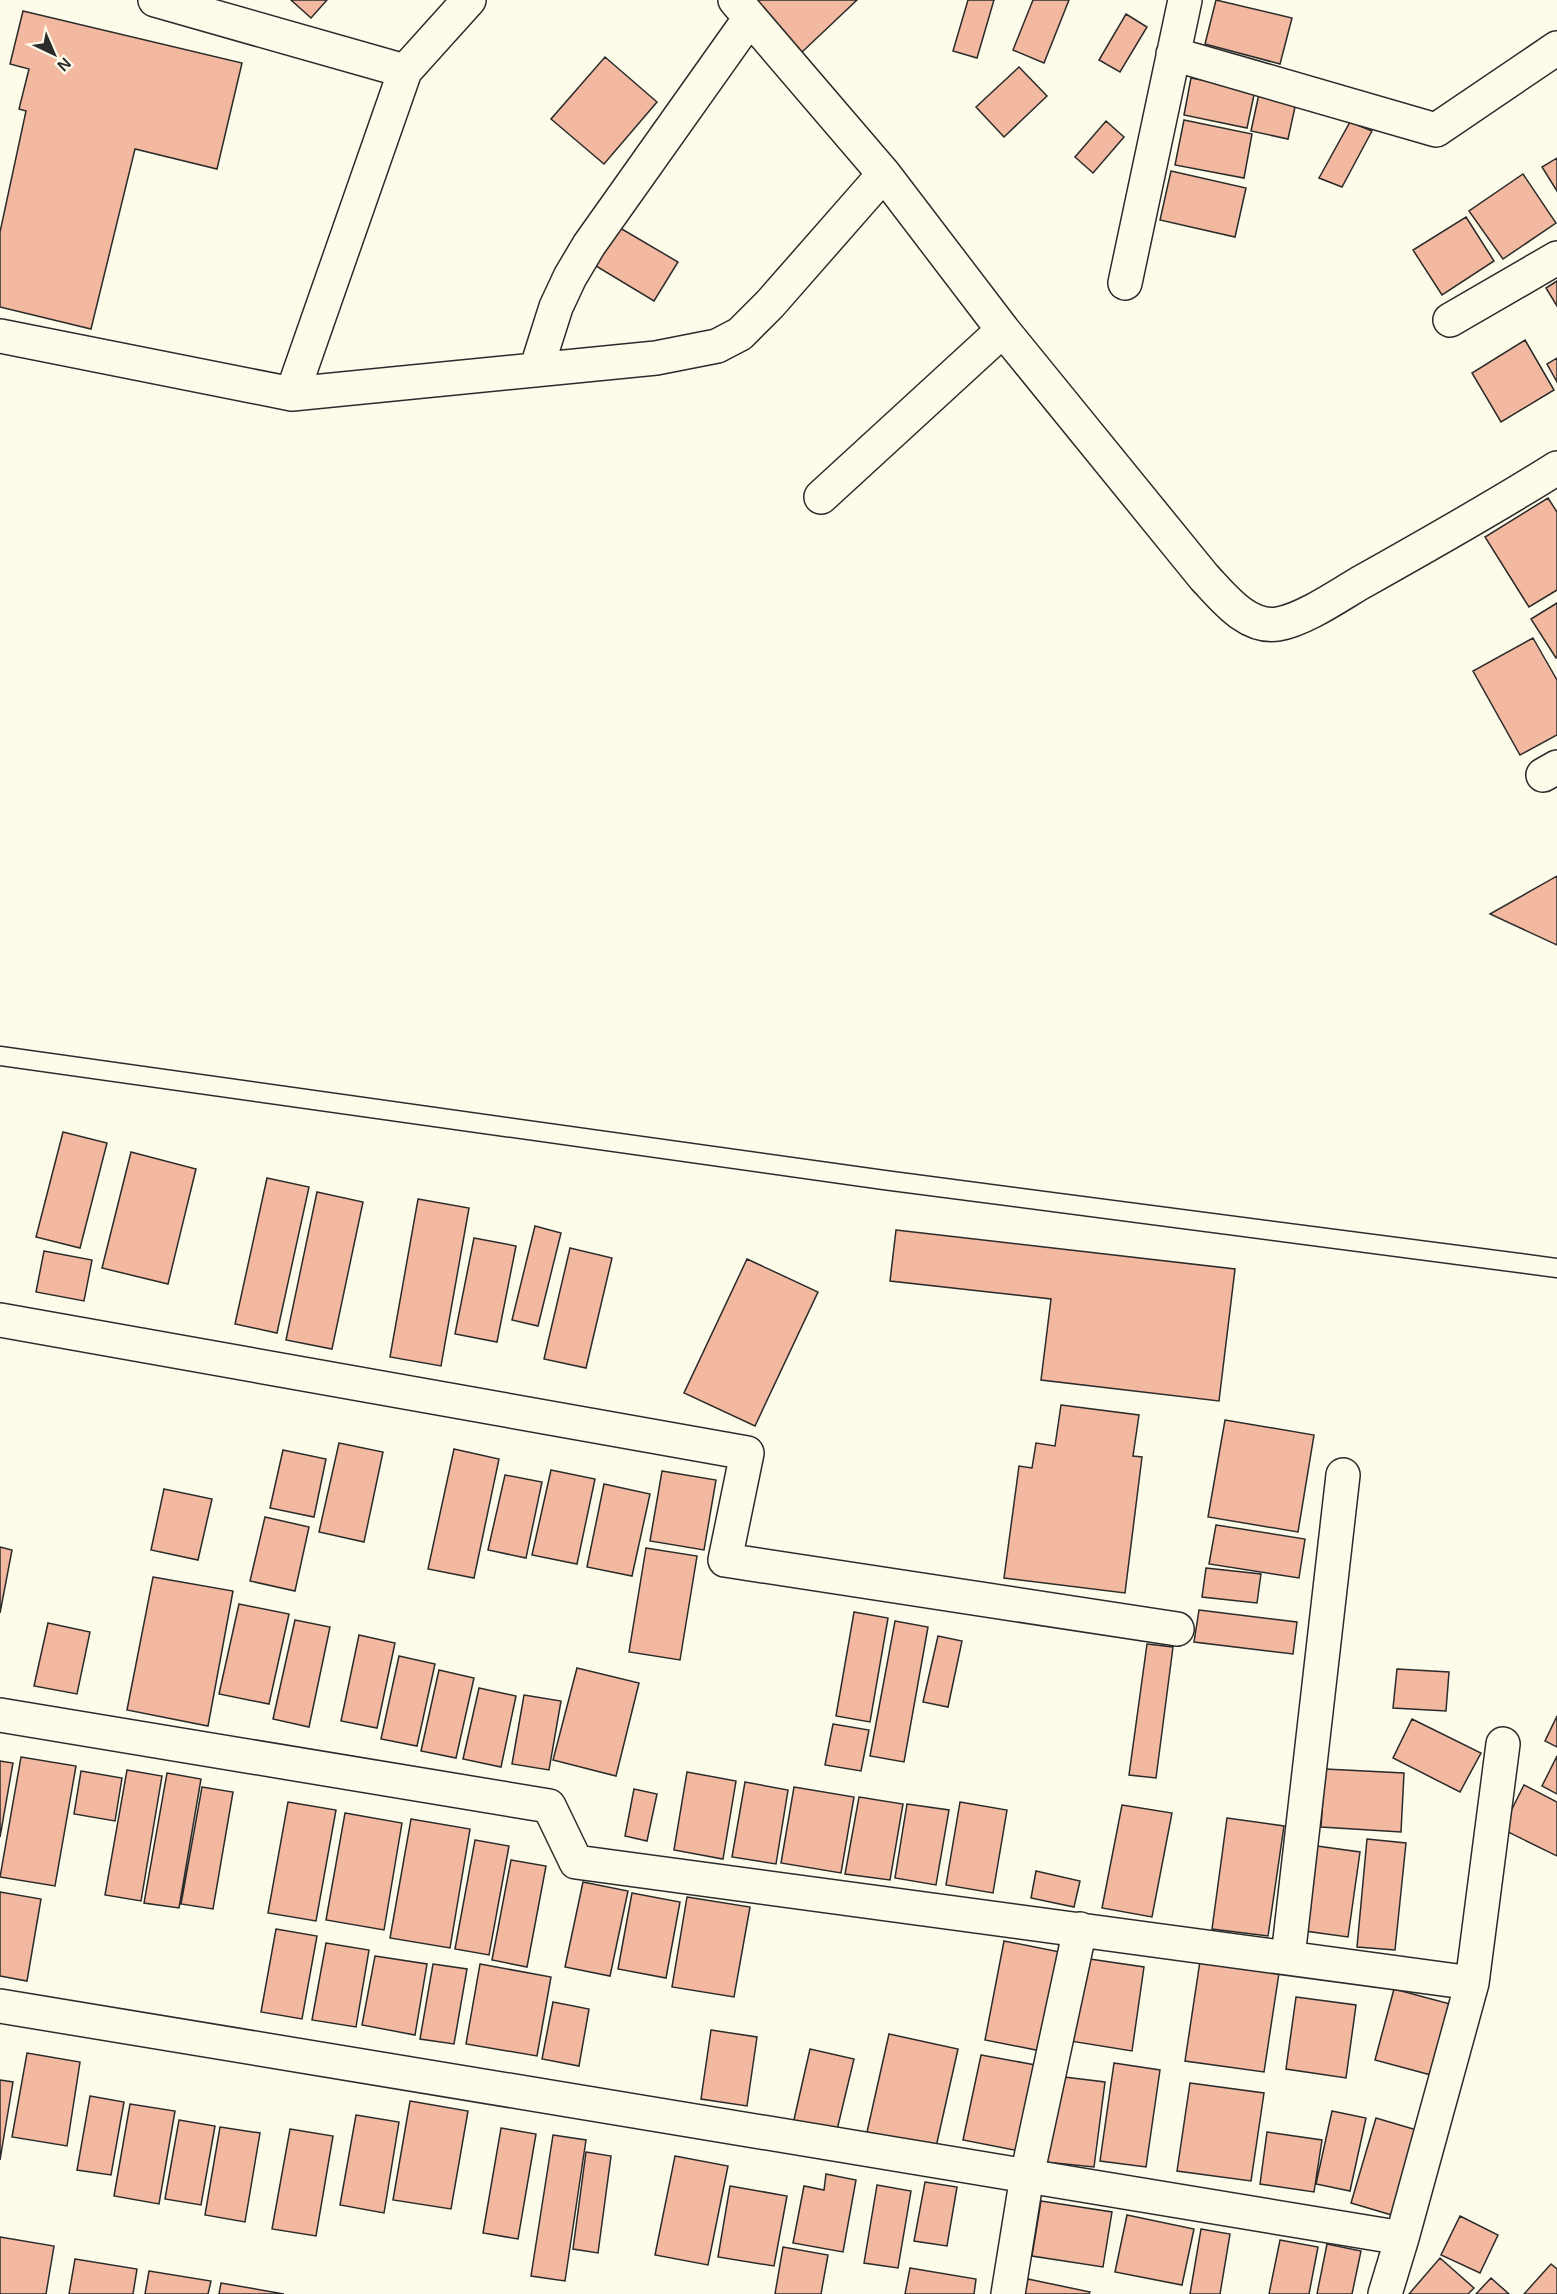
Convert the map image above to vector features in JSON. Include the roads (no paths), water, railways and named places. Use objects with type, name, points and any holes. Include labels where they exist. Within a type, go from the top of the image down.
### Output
[{"type":"street","points":[[155,0],[405,71]]},
{"type":"street","points":[[292,394],[405,71],[469,0]]},
{"type":"street","points":[[1125,283],[1173,54],[1180,1]]},
{"type":"street","points":[[537,370],[556,308],[570,277],[743,9],[884,174],[1002,330],[1204,577],[1231,605],[1254,621],[1277,624],[1310,611],[1482,515],[1557,468]]},
{"type":"street","points":[[1173,54],[1436,130],[1557,48]]},
{"type":"street","points":[[0,336],[292,394],[656,358],[717,346],[740,334],[770,304],[884,174]]},
{"type":"street","points":[[1450,320],[1557,258]]},
{"type":"street","points":[[821,497],[1002,330]]},
{"type":"street","points":[[0,1320],[747,1453],[724,1560],[1177,1629]]},
{"type":"street","points":[[1288,1957],[1343,1475]]},
{"type":"street","points":[[0,1714],[549,1806],[576,1862],[1472,1983]]},
{"type":"street","points":[[1385,2294],[1472,1983],[1503,1744]]},
{"type":"street","points":[[1008,2294],[1027,2176],[1080,1929]]},
{"type":"street","points":[[0,2006],[1402,2238]]},
{"type":"lane","points":[[0,1056],[884,1180],[1557,1268]]}]
